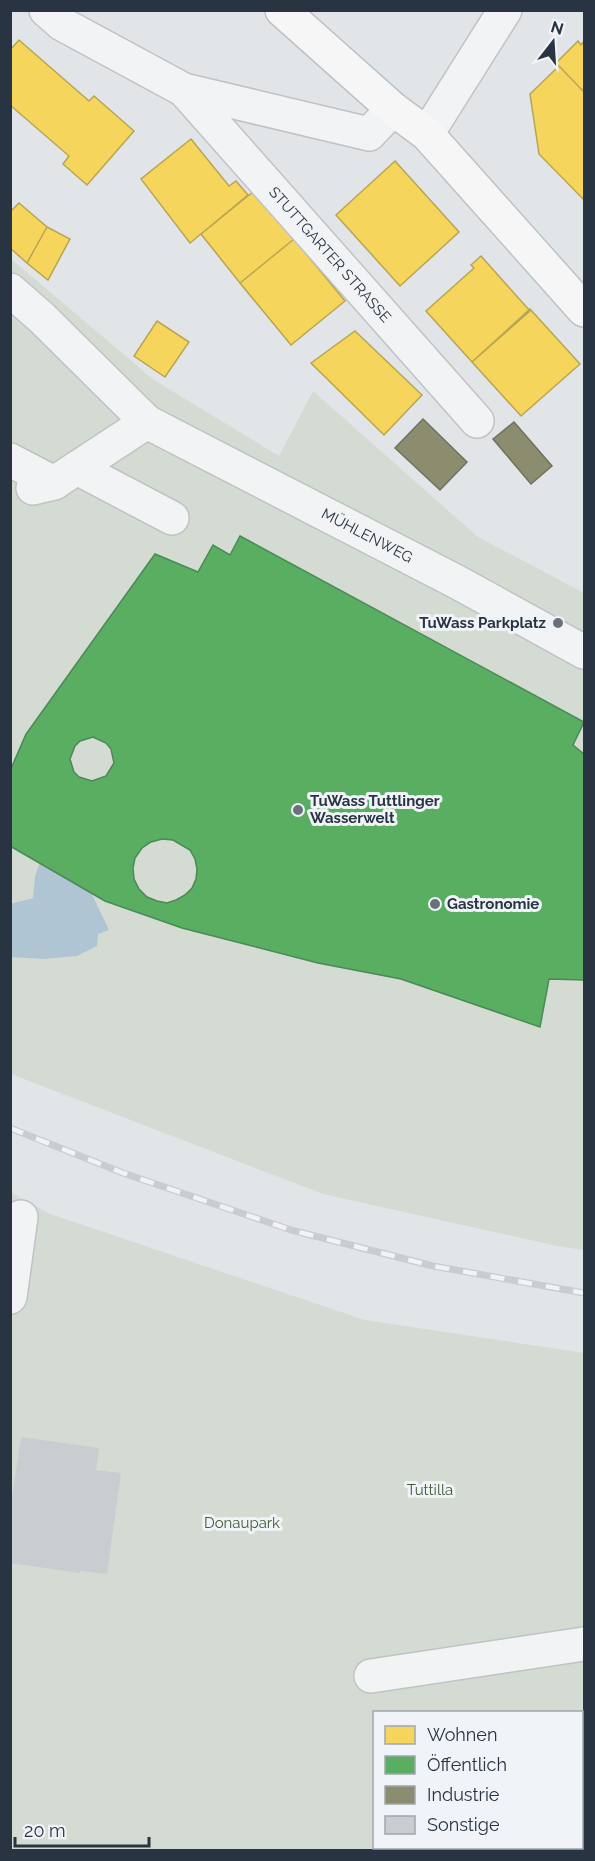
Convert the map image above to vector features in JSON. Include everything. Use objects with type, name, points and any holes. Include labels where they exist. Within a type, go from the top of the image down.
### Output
[{"type":"main road","points":[[282,10],[393,109],[427,134],[585,310]]},
{"type":"street","name":"STUTTGARTER STRASSE","points":[[46,10],[62,24],[184,90],[369,134],[393,109]]},
{"type":"street","points":[[427,134],[505,10]]},
{"type":"street","name":"STUTTGARTER STRASSE","points":[[184,90],[477,421]]},
{"type":"street","name":"MÜHLENWEG","points":[[10,290],[42,318],[147,422],[457,582],[585,652]]},
{"type":"street","points":[[55,480],[147,422]]},
{"type":"street","points":[[10,460],[55,480],[172,518]]},
{"type":"street","points":[[10,1297],[21,1217]]},
{"type":"street","points":[[371,1676],[585,1644]]},
{"type":"green space","points":[[10,258],[154,380],[279,456],[313,391],[478,537],[584,593],[584,1250],[323,1194],[11,1074]]},
{"type":"green space","name":"Donaupark","points":[[10,1192],[50,1214],[365,1320],[584,1353],[584,1850],[11,1850]]},
{"type":"water","points":[[42,857],[88,886],[109,930],[98,934],[97,946],[77,956],[43,959],[11,957],[10,904],[33,898],[35,876]]},
{"type":"building: Wohnen","points":[[19,40],[89,101],[94,96],[134,131],[87,185],[63,164],[69,156],[10,105],[10,50]]},
{"type":"building: Wohnen","points":[[578,41],[581,45],[584,41],[584,92],[556,63]]},
{"type":"building: Wohnen","points":[[559,66],[584,92],[584,200],[539,154],[530,94]]},
{"type":"building: Wohnen","points":[[191,139],[229,186],[236,181],[248,195],[190,243],[141,179]]},
{"type":"building: Wohnen","points":[[395,161],[459,232],[400,286],[336,215]]},
{"type":"building: Wohnen","points":[[254,191],[294,239],[240,283],[201,234]]},
{"type":"building: Wohnen","points":[[19,203],[47,227],[27,263],[10,248],[10,212]]},
{"type":"building: Wohnen","points":[[47,227],[70,239],[48,280],[27,263]]},
{"type":"building: Wohnen","points":[[294,239],[345,301],[291,345],[240,283]]},
{"type":"building: Wohnen","points":[[481,256],[530,311],[472,362],[426,311],[474,268],[471,265]]},
{"type":"building: Wohnen","points":[[530,309],[580,364],[521,416],[472,362]]},
{"type":"building: Wohnen","points":[[157,321],[189,342],[165,377],[134,356]]},
{"type":"building: Wohnen","points":[[355,331],[422,395],[384,435],[311,363]]},
{"type":"building: Öffentlich","name":"TuWass Tuttlinger Wasserwelt","points":[[240,536],[584,722],[573,745],[584,754],[584,980],[549,979],[540,1027],[401,979],[318,963],[182,928],[105,901],[10,846],[10,771],[26,734],[155,554],[198,572],[213,545],[230,555]],"holes":[[[93,737],[106,743],[111,749],[114,763],[106,776],[92,781],[79,777],[74,772],[70,759],[75,746],[80,741]],[[162,839],[173,840],[190,850],[197,869],[192,888],[185,895],[167,903],[147,897],[139,889],[134,879],[133,868],[135,858],[142,848]]]},
{"type":"building: Industrie","points":[[423,419],[467,462],[440,490],[395,448]]},
{"type":"building: Industrie","points":[[514,422],[552,466],[531,484],[493,439]]},
{"type":"building: Sonstige","points":[[21,1437],[99,1448],[96,1470],[121,1473],[107,1574],[80,1571],[80,1573],[10,1563],[10,1510]]},
{"type":"railway","points":[[10,1128],[123,1173],[291,1230],[433,1266],[584,1293]]},
{"type":"place","name":"TuWass Parkplatz","points":[[558,623]]},
{"type":"place","name":"TuWass Tuttlinger Wasserwelt","points":[[298,810]]},
{"type":"place","name":"Gastronomie","points":[[435,904]]},
{"type":"park label","name":"Tuttilla","points":[[430,1490]]}]
